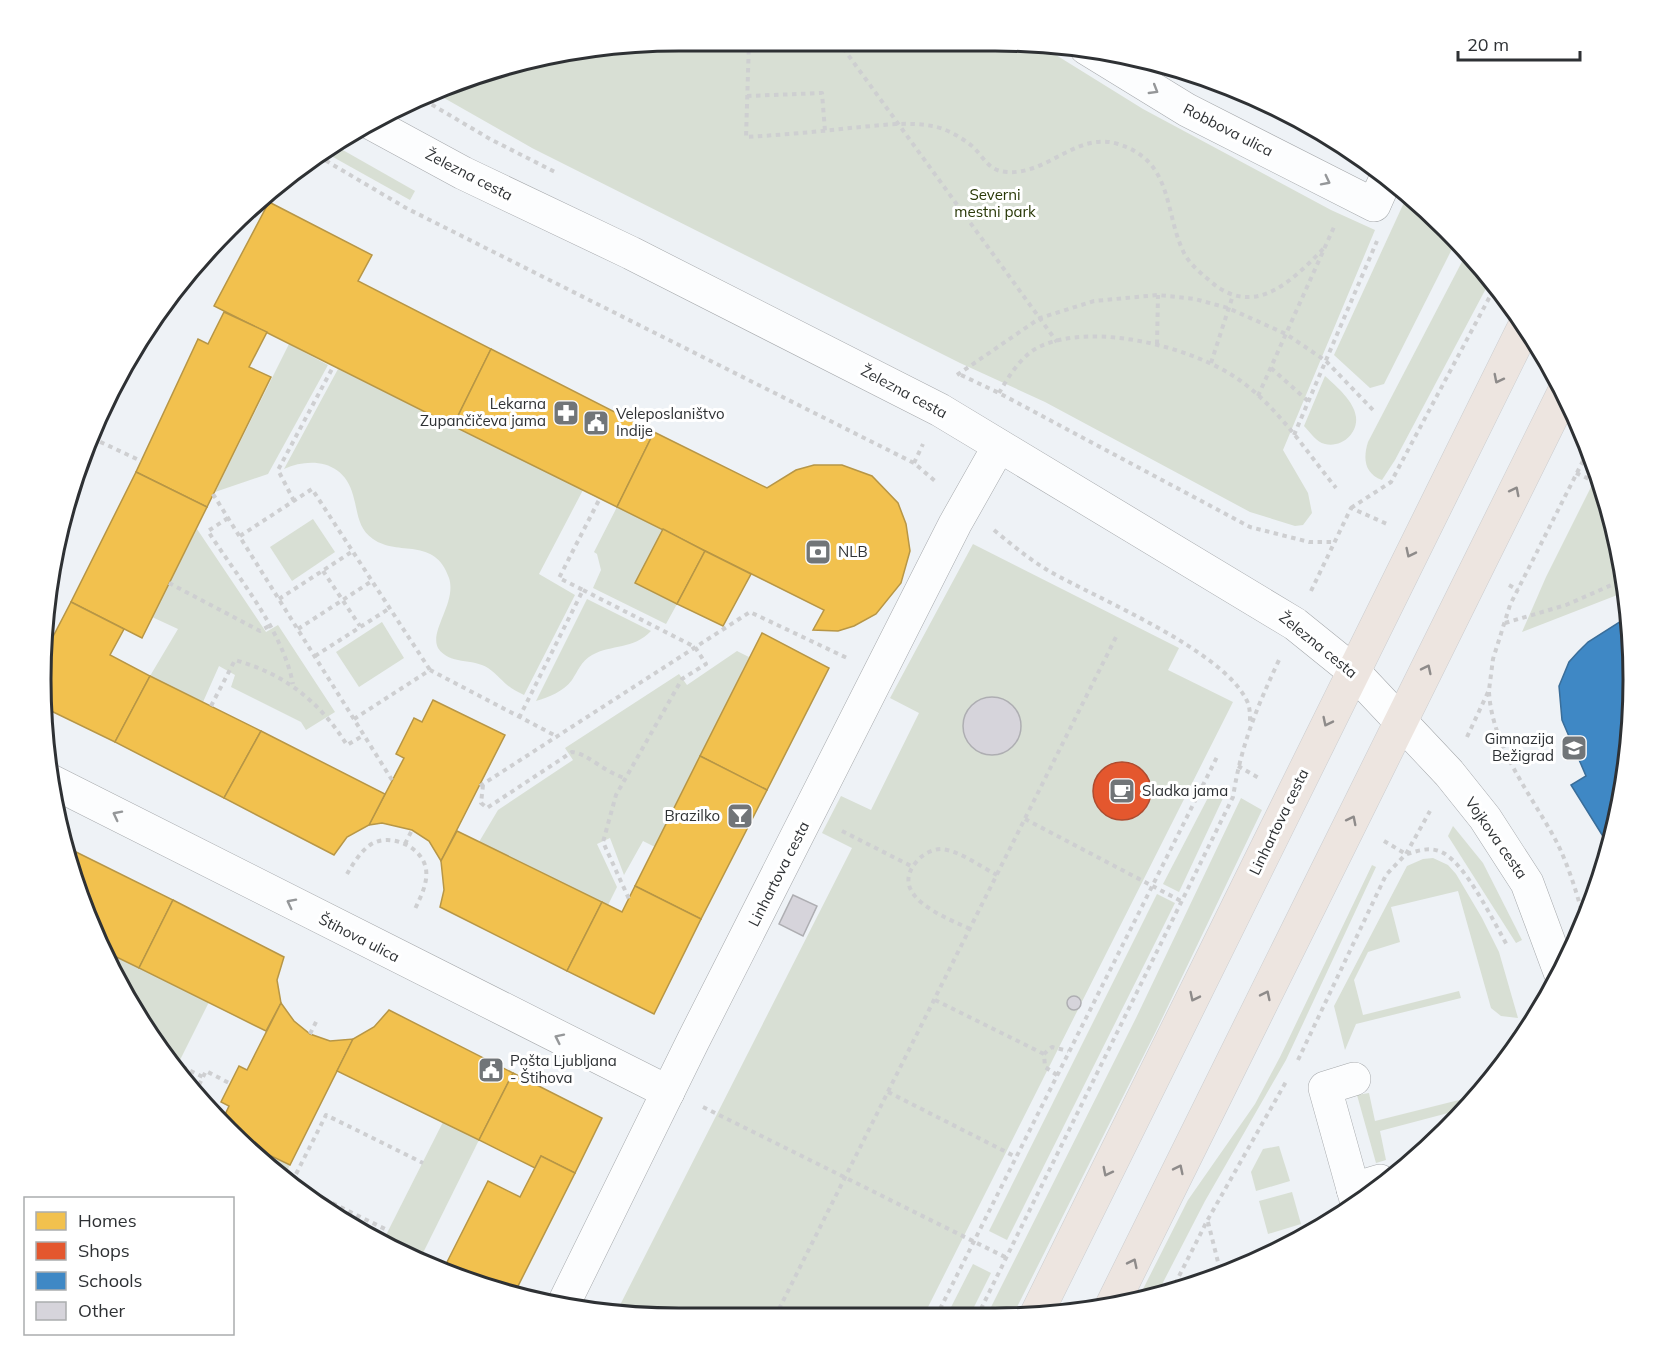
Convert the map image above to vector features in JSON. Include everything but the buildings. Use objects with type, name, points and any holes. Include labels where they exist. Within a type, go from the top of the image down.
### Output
[{"type":"main road","name":"Linhartova cesta","points":[[1040,1307],[1184,1019],[1352,670],[1520,335]]},
{"type":"main road","points":[[1116,1296],[1559,403]]},
{"type":"street","name":"Robbova ulica","points":[[1108,61],[1186,110],[1369,192]]},
{"type":"street","name":"Železna cesta","points":[[379,128],[463,173],[631,253],[940,410],[1275,610],[1352,670],[1401,721]]},
{"type":"street","name":"Linhartova cesta","points":[[567,1298],[682,1098],[809,815],[965,506],[999,446]]},
{"type":"street","name":"Vojkova cesta","points":[[1401,721],[1463,791],[1506,848],[1527,883],[1556,961]]},
{"type":"street","name":"Štihova ulica","points":[[60,786],[682,1098]]},
{"type":"street","points":[[1354,1079],[1325,1088],[1363,1188]]},
{"type":"path","points":[[749,51],[746,137],[899,124],[932,126],[953,134],[973,147],[983,161],[995,170],[1004,172],[1030,170],[1086,143],[1104,141],[1128,148],[1151,165],[1159,175],[1168,195],[1183,250],[1191,264],[1215,285],[1233,295],[1252,297],[1281,288],[1325,247],[1369,192],[1384,224],[1294,436]]},
{"type":"path","points":[[845,51],[1057,342]]},
{"type":"path","points":[[747,96],[822,93],[825,131]]},
{"type":"path","points":[[325,160],[406,208],[914,463],[1022,553],[1047,570],[1191,647],[1231,679],[1247,700],[1250,721],[1238,766],[1233,797],[982,1308]]},
{"type":"path","points":[[1258,396],[1325,247]]},
{"type":"path","points":[[1322,566],[1352,508],[1391,482],[1491,294]]},
{"type":"path","points":[[1157,344],[1158,295]]},
{"type":"path","points":[[957,374],[1040,318],[1094,301],[1158,295],[1195,299],[1228,308],[1286,334],[1326,361],[1375,412]]},
{"type":"path","points":[[1211,363],[1233,295]]},
{"type":"path","points":[[999,393],[1015,367],[1040,346],[1088,336],[1126,338],[1157,344],[1211,363],[1258,396],[1336,488]]},
{"type":"path","points":[[294,501],[278,470],[333,367]]},
{"type":"path","points":[[1271,368],[1308,401]]},
{"type":"path","points":[[98,441],[141,460]]},
{"type":"path","points":[[914,463],[925,442]]},
{"type":"path","points":[[1580,907],[1564,857],[1523,785],[1497,732],[1490,709],[1489,690],[1493,659],[1510,606],[1583,460]]},
{"type":"path","points":[[1576,473],[1591,480]]},
{"type":"path","points":[[240,536],[312,489],[430,670],[559,737]]},
{"type":"path","points":[[213,494],[392,780]]},
{"type":"path","points":[[600,498],[559,578],[695,647],[706,664],[682,680],[615,795],[603,842],[628,899]]},
{"type":"path","points":[[1352,508],[1382,522]]},
{"type":"path","points":[[228,518],[208,531],[269,626],[289,664],[293,685]]},
{"type":"path","points":[[279,599],[353,552]]},
{"type":"path","points":[[323,571],[360,626]]},
{"type":"path","points":[[298,629],[372,581]]},
{"type":"path","points":[[169,583],[260,631],[269,626]]},
{"type":"path","points":[[1504,623],[1566,605],[1616,583]]},
{"type":"path","points":[[519,718],[583,590]]},
{"type":"path","points":[[315,656],[390,608]]},
{"type":"path","points":[[625,778],[603,770],[580,753],[573,752],[487,808],[481,803],[482,785],[750,612],[880,674]]},
{"type":"path","points":[[780,1308],[1116,637]]},
{"type":"path","points":[[211,706],[235,660],[272,672],[293,685],[328,716],[347,745],[364,735]]},
{"type":"path","points":[[354,719],[430,670]]},
{"type":"path","points":[[1472,726],[1489,690]]},
{"type":"path","points":[[940,1308],[1218,755]]},
{"type":"path","points":[[1238,766],[1252,775]]},
{"type":"path","points":[[809,815],[913,867]]},
{"type":"path","points":[[1294,1066],[1386,875],[1406,854],[1427,817]]},
{"type":"path","points":[[1025,819],[1182,901]]},
{"type":"path","points":[[405,844],[412,830]]},
{"type":"path","points":[[347,874],[370,845],[381,840],[405,844],[422,857],[426,869],[426,881],[416,909]]},
{"type":"path","points":[[970,929],[919,902],[910,882],[913,867],[927,853],[944,849],[997,874]]},
{"type":"path","points":[[1406,854],[1430,849],[1450,857],[1476,893],[1508,947]]},
{"type":"path","points":[[934,1000],[1044,1054]]},
{"type":"path","points":[[309,1034],[318,1018]]},
{"type":"path","points":[[1044,1054],[1052,1047],[1068,1052]]},
{"type":"path","points":[[1044,1054],[1045,1067],[1057,1075]]},
{"type":"path","points":[[187,1069],[203,1077]]},
{"type":"path","points":[[199,1084],[206,1071],[231,1084]]},
{"type":"path","points":[[1177,1281],[1207,1221],[1290,1076]]},
{"type":"path","points":[[888,1092],[1016,1157]]},
{"type":"path","points":[[682,1098],[1007,1258]]},
{"type":"path","points":[[295,1177],[326,1115],[423,1163]]},
{"type":"path","points":[[329,1201],[389,1231]]},
{"type":"path","points":[[1207,1221],[1219,1266]]},
{"type":"green space","name":"Severni mestni park","points":[[994,51],[1054,54],[1143,109],[1331,210],[1375,230],[1283,450],[1308,493],[1312,513],[1303,525],[1295,526],[1250,512],[1045,402],[960,363],[532,148],[443,97],[517,72],[597,56],[638,52]]},
{"type":"green space","points":[[342,150],[415,191],[410,200],[331,156]]},
{"type":"green space","points":[[1404,203],[1452,249],[1384,384],[1370,388],[1334,355]]},
{"type":"green space","points":[[1463,260],[1486,288],[1395,460],[1382,480],[1368,469],[1366,464],[1368,442]]},
{"type":"green space","points":[[289,344],[328,365],[268,474],[215,492]]},
{"type":"green space","points":[[338,369],[583,490],[539,574],[575,595],[524,695],[508,686],[488,668],[448,657],[438,648],[437,633],[447,606],[450,587],[443,565],[435,557],[425,552],[383,544],[368,535],[359,519],[349,484],[334,469],[325,465],[305,463],[284,469]]},
{"type":"green space","points":[[1325,376],[1352,405],[1356,417],[1351,434],[1342,442],[1331,445],[1319,441],[1304,426]]},
{"type":"green space","points":[[1592,484],[1602,517],[1618,595],[1522,632],[1546,577]]},
{"type":"green space","points":[[617,507],[663,529],[635,583],[677,604],[666,624],[593,588],[601,570],[597,554],[594,552]]},
{"type":"green space","points":[[313,519],[335,552],[292,581],[270,547]]},
{"type":"green space","points":[[197,529],[266,632],[278,625],[335,712],[306,730],[301,722],[231,687],[235,675],[219,666],[203,702],[150,676],[178,629],[152,617]]},
{"type":"green space","points":[[973,544],[1179,648],[1168,670],[1233,702],[928,1308],[680,1308],[620,1305],[852,848],[822,833],[824,829],[841,796],[871,810],[919,713],[890,698]]},
{"type":"green space","points":[[587,599],[651,631],[630,644],[588,657],[564,688],[536,701]]},
{"type":"green space","points":[[382,622],[404,658],[359,687],[336,652]]},
{"type":"green space","points":[[737,651],[749,657],[655,847],[643,841],[624,875],[610,838],[597,844],[617,887],[608,905],[479,842],[498,810],[573,760],[565,748],[679,674],[687,685]]},
{"type":"green space","points":[[1212,790],[1224,796],[1179,892],[1163,884]]},
{"type":"green space","points":[[1241,798],[1262,810],[1156,1031],[1017,1307],[991,1308],[1136,1018]]},
{"type":"green space","points":[[1453,826],[1483,863],[1522,940],[1516,943],[1448,836]]},
{"type":"green space","points":[[1433,858],[1448,865],[1456,874],[1482,918],[1499,952],[1518,1018],[1501,1016],[1491,1008],[1458,891],[1391,907],[1400,942],[1368,952],[1354,980],[1363,1015],[1459,991],[1461,998],[1356,1024],[1345,1050],[1334,1006],[1407,866],[1423,859]]},
{"type":"green space","points":[[1372,865],[1376,867],[1286,1060],[1205,1201],[1161,1286],[1142,1290],[1188,1200],[1255,1104]]},
{"type":"green space","points":[[1157,894],[1175,903],[1007,1240],[989,1231]]},
{"type":"green space","points":[[116,957],[209,1002],[180,1060],[135,994]]},
{"type":"green space","points":[[1369,1093],[1375,1121],[1462,1099],[1450,1113],[1380,1131],[1386,1160],[1376,1163],[1357,1095]]},
{"type":"green space","points":[[443,1122],[479,1140],[423,1253],[386,1235]]},
{"type":"green space","points":[[1279,1146],[1290,1181],[1256,1191],[1251,1172],[1263,1149]]},
{"type":"green space","points":[[268,1154],[290,1165],[287,1170]]},
{"type":"green space","points":[[1292,1192],[1301,1224],[1268,1234],[1259,1201]]},
{"type":"green space","points":[[973,1264],[991,1273],[974,1308],[951,1308]]},
{"type":"place","name":"Lekarna Zupančičeva jama","points":[[566,413]]},
{"type":"place","name":"Veleposlaništvo Indije","points":[[596,423]]},
{"type":"place","name":"NLB","points":[[818,552]]},
{"type":"place","name":"Gimnazija Bežigrad","points":[[1574,748]]},
{"type":"place","name":"Sladka jama","points":[[1122,791]]},
{"type":"place","name":"Brazilko","points":[[740,816]]},
{"type":"place","name":"Pošta Ljubljana - Štihova","points":[[491,1070]]}]
